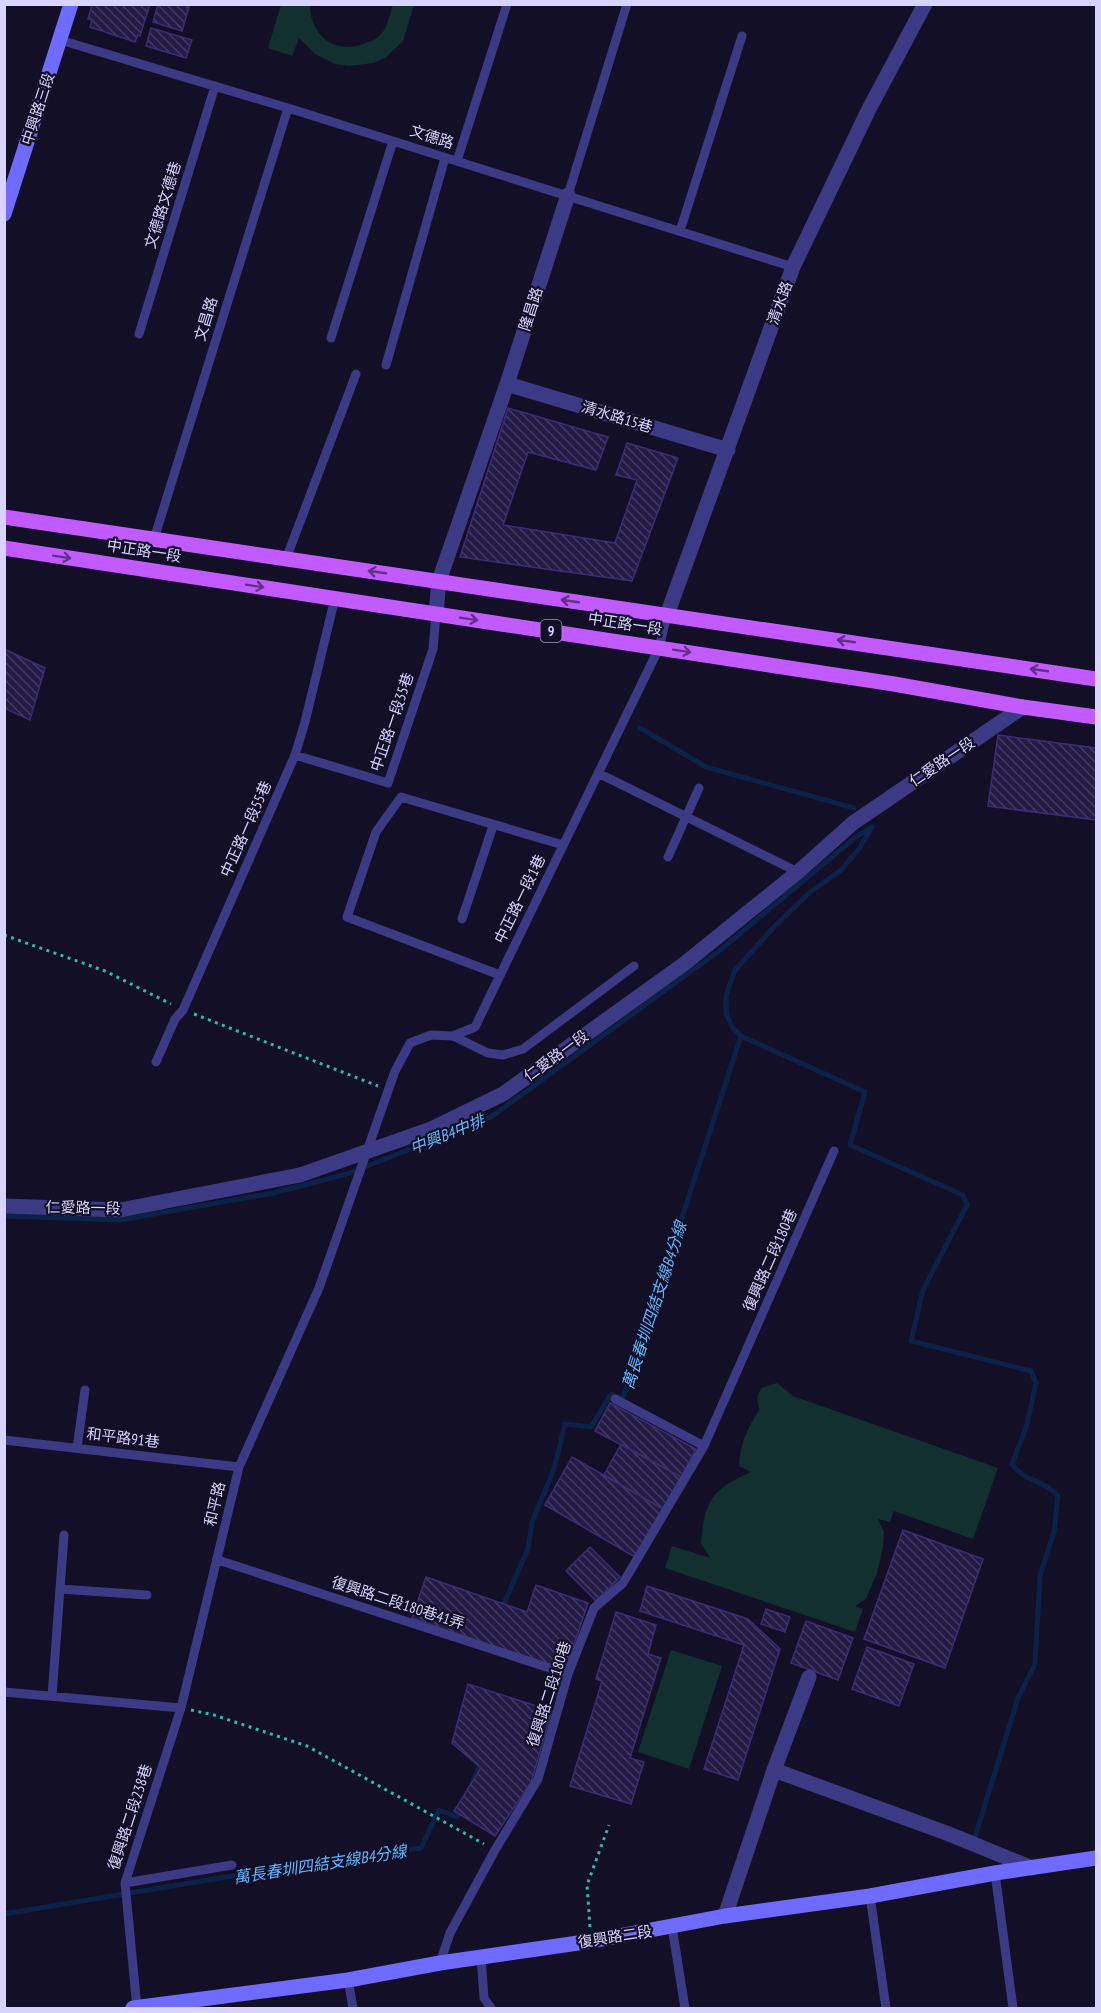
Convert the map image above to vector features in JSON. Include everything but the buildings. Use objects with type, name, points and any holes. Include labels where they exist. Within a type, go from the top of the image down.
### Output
[{"type":"main road","name":"中興路三段","points":[[4,214],[71,4]]},
{"type":"main road","name":"中正路一段","points":[[4,518],[1096,678]]},
{"type":"main road","name":"中正路一段","points":[[4,548],[894,684],[1023,708],[1096,717]]},
{"type":"main road","name":"復興路二段","points":[[135,2008],[348,1980],[440,1963],[592,1941],[725,1916],[870,1896],[995,1873],[1096,1858]]},
{"type":"street","name":"清水路","points":[[667,615],[793,267],[869,109],[925,4]]},
{"type":"street","name":"隆昌路","points":[[436,614],[439,581],[507,384],[568,195]]},
{"type":"street","name":"清水路15巷","points":[[507,384],[728,450]]},
{"type":"street","name":"仁愛路一段","points":[[4,1206],[120,1210],[300,1175],[431,1129],[503,1094],[684,964],[798,872],[853,823],[1023,708]]},
{"type":"street","points":[[725,1916],[774,1770],[809,1677]]},
{"type":"street","points":[[774,1770],[950,1834],[1032,1868]]},
{"type":"lane","points":[[457,161],[507,4]]},
{"type":"lane","name":"隆昌路","points":[[568,195],[627,4]]},
{"type":"lane","points":[[680,231],[742,36]]},
{"type":"lane","name":"文德路","points":[[60,40],[288,108],[793,267]]},
{"type":"lane","name":"文德路文德巷","points":[[139,334],[215,86]]},
{"type":"lane","name":"文昌路","points":[[154,539],[288,108]]},
{"type":"lane","points":[[331,338],[393,141]]},
{"type":"lane","points":[[386,365],[445,158]]},
{"type":"lane","points":[[286,559],[356,374]]},
{"type":"lane","name":"中正路一段55巷","points":[[156,1062],[175,1019],[183,1010],[295,755],[335,598]]},
{"type":"lane","name":"中正路一段35巷","points":[[295,755],[388,783],[433,649],[436,614]]},
{"type":"lane","name":"中正路一段1巷","points":[[366,1150],[395,1071],[410,1043],[431,1035],[453,1036],[475,1027],[659,648],[667,615]]},
{"type":"lane","points":[[598,773],[798,872]]},
{"type":"lane","points":[[668,857],[699,788]]},
{"type":"lane","points":[[500,975],[346,917],[376,832],[401,797],[563,845]]},
{"type":"lane","points":[[462,919],[493,826]]},
{"type":"lane","points":[[453,1036],[488,1053],[503,1055],[523,1050],[634,966]]},
{"type":"lane","name":"和平路","points":[[181,1708],[239,1467],[320,1288],[366,1150]]},
{"type":"lane","name":"復興路二段180巷","points":[[440,1963],[450,1933],[495,1850],[538,1779],[568,1674],[594,1608],[623,1583],[704,1446],[834,1151]]},
{"type":"lane","points":[[77,1448],[85,1390]]},
{"type":"lane","points":[[615,1399],[704,1446]]},
{"type":"lane","name":"和平路91巷","points":[[4,1440],[239,1467]]},
{"type":"lane","points":[[52,1696],[64,1535]]},
{"type":"lane","name":"復興路二段180巷41弄","points":[[218,1560],[568,1674]]},
{"type":"lane","points":[[60,1589],[147,1595]]},
{"type":"lane","points":[[4,1692],[181,1708]]},
{"type":"lane","name":"復興路二段238巷","points":[[135,2008],[125,1883],[181,1708]]},
{"type":"lane","points":[[125,1883],[232,1866]]},
{"type":"lane","points":[[995,1873],[1014,2008]]},
{"type":"lane","points":[[870,1896],[886,2008]]},
{"type":"lane","points":[[672,1927],[685,2008]]},
{"type":"lane","points":[[481,1957],[484,1998],[491,2008]]},
{"type":"lane","points":[[348,1980],[353,2008]]},
{"type":"path","points":[[181,1708],[214,1715],[307,1746],[495,1850]]},
{"type":"path","points":[[592,1941],[587,1885],[609,1825]]},
{"type":"green space","points":[[281,5],[310,5],[314,25],[326,40],[342,47],[352,47],[372,41],[380,35],[393,5],[414,5],[403,41],[385,58],[373,63],[349,66],[335,64],[315,54],[299,38],[292,56],[268,48]]},
{"type":"green space","points":[[777,1383],[793,1396],[998,1468],[973,1539],[894,1511],[890,1522],[878,1519],[884,1532],[883,1547],[877,1573],[866,1599],[855,1606],[863,1609],[855,1632],[665,1568],[672,1546],[710,1558],[701,1543],[708,1506],[719,1491],[751,1472],[739,1466],[743,1444],[759,1410],[757,1398],[761,1388]]},
{"type":"green space","points":[[671,1650],[722,1666],[689,1769],[638,1752]]},
{"type":"waterway","points":[[640,728],[706,767],[854,808]]},
{"type":"waterway","points":[[872,827],[859,849],[840,871],[810,892],[735,970],[726,996],[726,1014],[733,1028],[741,1036],[865,1092],[850,1145],[963,1195],[967,1205],[923,1290],[911,1341],[1031,1371],[1036,1383],[1026,1428],[1012,1464],[1022,1474],[1047,1487],[1058,1496],[1054,1532],[1040,1576],[1035,1664],[1018,1698],[975,1837]]},
{"type":"waterway","name":"中興B4中排","points":[[4,1216],[120,1220],[273,1193],[347,1174],[491,1117],[719,951],[857,836],[871,828]]},
{"type":"waterway","name":"萬長春圳四結支線B4分線","points":[[502,1608],[528,1549],[532,1522],[554,1469],[565,1424],[591,1427],[611,1394],[623,1399],[741,1036]]},
{"type":"waterway","name":"萬長春圳四結支線B4分線","points":[[557,1696],[564,1670]]},
{"type":"waterway","name":"萬長春圳四結支線B4分線","points":[[470,1788],[482,1761]]},
{"type":"waterway","name":"萬長春圳四結支線B4分線","points":[[4,1914],[250,1873],[421,1848],[439,1810],[457,1817],[461,1807]]}]
